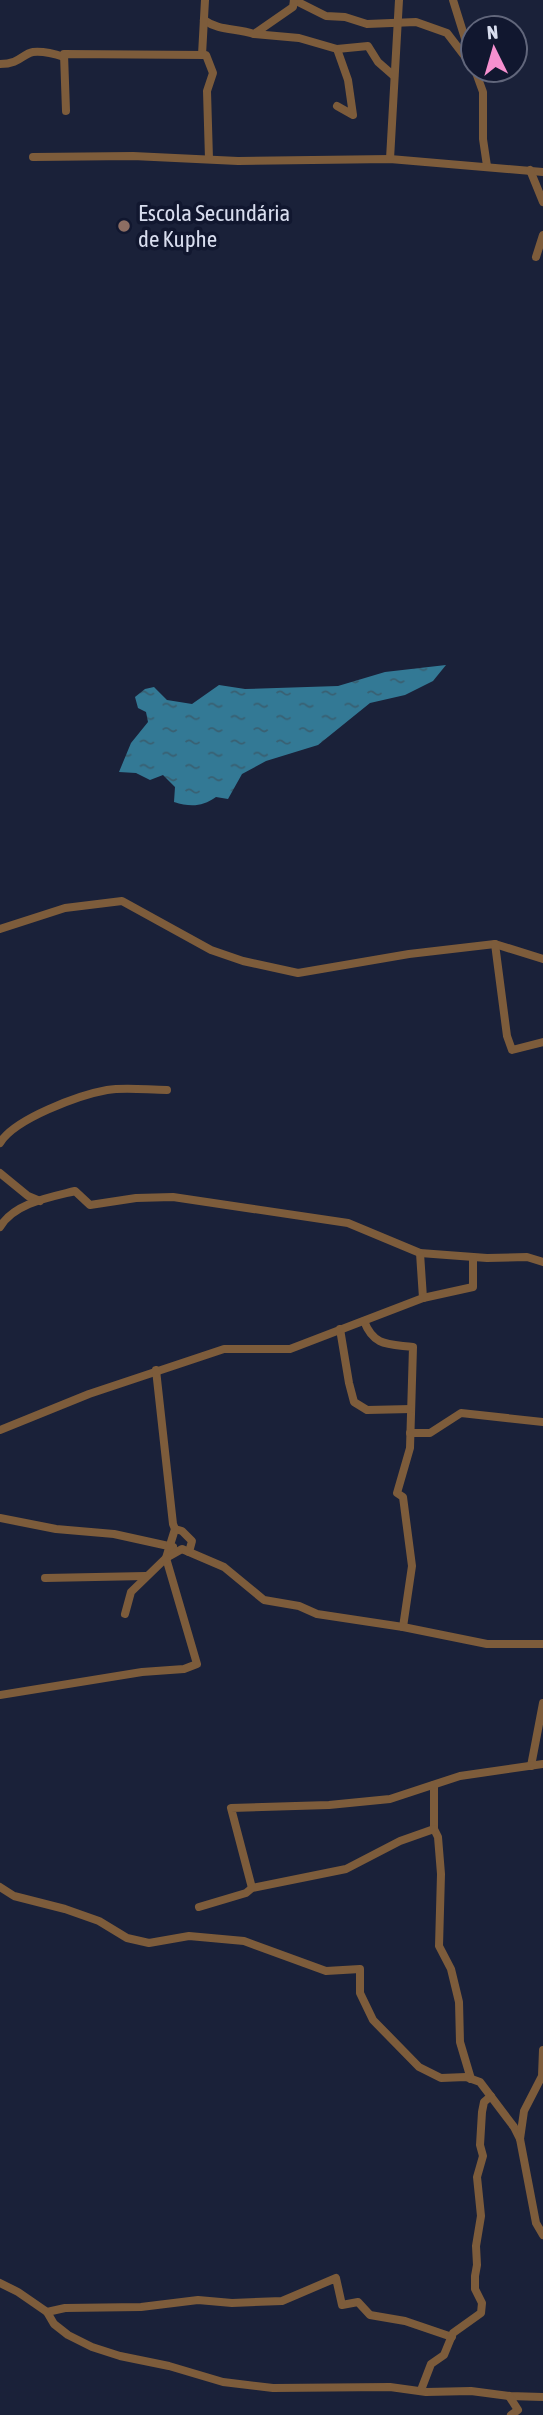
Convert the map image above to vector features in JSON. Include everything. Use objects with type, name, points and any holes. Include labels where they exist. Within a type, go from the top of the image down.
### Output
[{"type":"street","points":[[202,55],[205,0]]},
{"type":"street","points":[[254,34],[293,7],[294,0],[326,16],[345,17],[367,24],[416,22],[447,33],[459,48]]},
{"type":"street","points":[[390,159],[398,0]]},
{"type":"street","points":[[453,0],[459,19]]},
{"type":"street","points":[[204,20],[223,29],[299,38],[337,49],[368,46],[378,62],[394,76]]},
{"type":"street","points":[[203,38],[223,29]]},
{"type":"street","points":[[337,49],[348,80],[353,115],[337,106]]},
{"type":"street","points":[[0,64],[12,64],[31,52],[52,53],[64,57]]},
{"type":"street","points":[[66,111],[64,54],[206,55],[213,73],[206,91],[209,159]]},
{"type":"street","points":[[481,84],[484,92],[483,139],[487,166]]},
{"type":"street","points":[[33,157],[133,156],[239,161],[390,159],[543,172]]},
{"type":"street","points":[[530,170],[543,202]]},
{"type":"street","points":[[537,257],[543,235]]},
{"type":"street","points":[[0,929],[65,908],[93,902],[122,901],[211,950],[243,961],[298,973],[410,954],[495,944],[543,959]]},
{"type":"street","points":[[495,944],[507,1036],[512,1050],[543,1042]]},
{"type":"street","points":[[0,1143],[12,1129],[70,1100],[109,1089],[167,1090]]},
{"type":"street","points":[[0,1173],[28,1196],[40,1201]]},
{"type":"street","points":[[0,1227],[4,1221],[26,1206],[75,1191],[90,1205],[136,1198],[173,1197],[348,1223],[420,1253],[473,1258],[527,1257],[543,1262]]},
{"type":"street","points":[[420,1253],[423,1298]]},
{"type":"street","points":[[0,1430],[89,1394],[224,1349],[290,1349],[423,1298],[473,1287],[473,1258]]},
{"type":"street","points":[[364,1321],[369,1335],[380,1343],[413,1347],[410,1448],[397,1493],[403,1497],[412,1566],[403,1628]]},
{"type":"street","points":[[340,1329],[354,1402],[367,1410],[411,1409]]},
{"type":"street","points":[[0,1695],[142,1672],[184,1669],[197,1664],[166,1558],[175,1529],[161,1431],[156,1370]]},
{"type":"street","points":[[410,1433],[430,1433],[461,1413],[543,1422]]},
{"type":"street","points":[[0,1518],[56,1529],[114,1534],[186,1551],[224,1567],[264,1600],[299,1606],[317,1614],[487,1644],[543,1644]]},
{"type":"street","points":[[125,1614],[131,1592],[146,1576],[166,1558],[186,1551],[191,1541],[182,1531],[175,1529]]},
{"type":"street","points":[[46,1578],[146,1576]]},
{"type":"street","points":[[531,1766],[543,1703]]},
{"type":"street","points":[[252,1888],[231,1808],[329,1805],[390,1799],[460,1776],[543,1764]]},
{"type":"street","points":[[434,1785],[434,1829],[438,1837],[441,1874],[439,1946],[451,1969],[459,2002],[460,2042],[471,2079]]},
{"type":"street","points":[[199,1907],[246,1893],[252,1888],[346,1869],[400,1841],[434,1829]]},
{"type":"street","points":[[0,1888],[14,1896],[99,1921],[127,1938],[149,1942],[189,1936],[244,1941],[326,1971],[360,1969],[360,1993],[373,2020],[419,2067],[441,2078],[466,2077],[480,2082],[520,2139]]},
{"type":"street","points":[[543,2050],[542,2076],[524,2111],[520,2139],[536,2223],[543,2235]]},
{"type":"street","points":[[421,2390],[431,2364],[444,2355],[452,2337],[481,2313],[482,2303],[475,2289],[476,2246],[481,2216],[477,2177],[483,2156],[480,2145],[482,2112],[484,2102],[491,2096]]},
{"type":"street","points":[[47,2312],[65,2308],[141,2307],[198,2300],[232,2303],[282,2301],[336,2278],[342,2305],[358,2302],[370,2315],[405,2321],[452,2337]]},
{"type":"street","points":[[0,2283],[47,2312],[54,2324],[68,2335],[92,2347],[223,2382],[282,2389],[390,2387],[426,2392],[494,2392],[509,2396],[543,2397]]},
{"type":"street","points":[[509,2396],[518,2410],[511,2415]]},
{"type":"water","points":[[446,665],[433,681],[405,695],[370,703],[318,745],[266,761],[242,774],[228,799],[216,797],[201,804],[180,804],[174,802],[175,787],[163,775],[150,780],[136,773],[119,772],[131,743],[148,722],[146,712],[138,708],[135,697],[145,689],[154,687],[167,700],[192,704],[219,685],[245,689],[338,686],[385,672]]},
{"type":"place","name":"Escola Secundária de Kuphe","points":[[124,226]]}]
